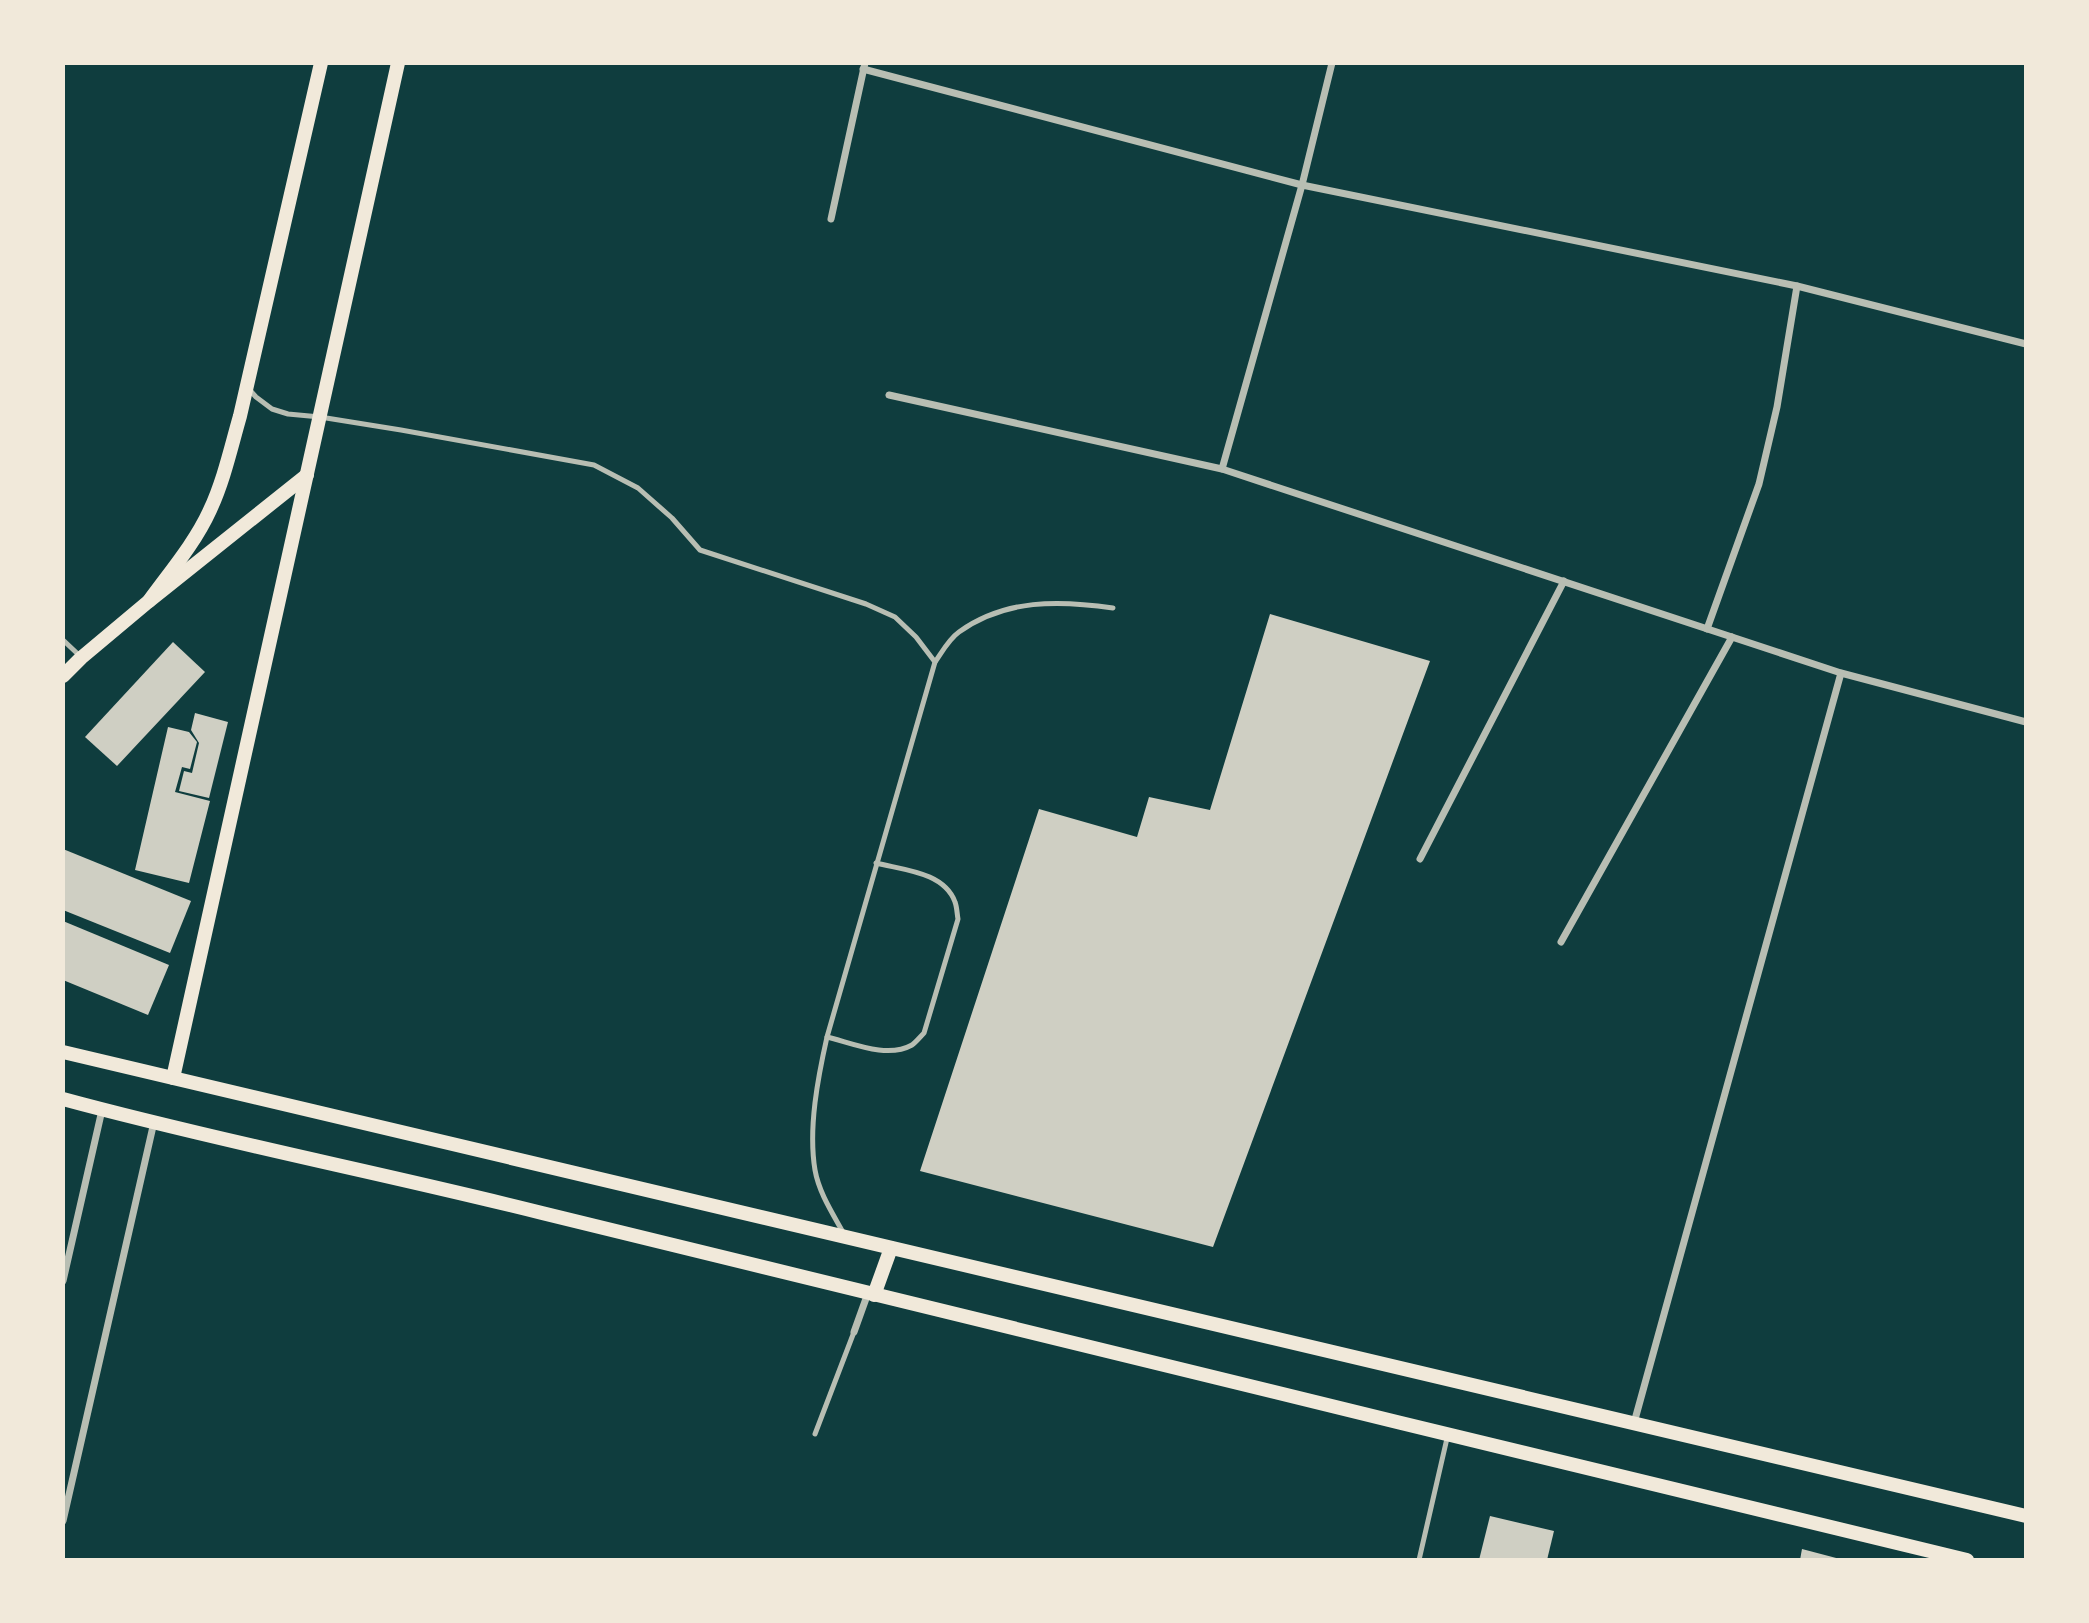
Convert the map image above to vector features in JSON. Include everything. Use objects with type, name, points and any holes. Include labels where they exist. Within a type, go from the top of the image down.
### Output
[{"type":"main road","points":[[149,601],[210,511],[226,467],[321,63]]},
{"type":"main road","points":[[173,1078],[398,63]]},
{"type":"main road","points":[[63,676],[81,657],[307,475]]},
{"type":"main road","points":[[63,1052],[2026,1516]]},
{"type":"main road","points":[[63,1098],[154,1122],[460,1192],[1967,1560]]},
{"type":"main road","points":[[871,1294],[891,1248]]},
{"type":"street","points":[[1222,469],[1302,185],[1332,63]]},
{"type":"street","points":[[831,219],[864,66],[1302,185],[1797,286],[2026,344]]},
{"type":"street","points":[[1707,629],[1759,484],[1777,407],[1797,286]]},
{"type":"street","points":[[889,395],[1222,469],[1841,673],[2026,722]]},
{"type":"street","points":[[1420,859],[1564,581]]},
{"type":"street","points":[[1561,942],[1731,637]]},
{"type":"street","points":[[1634,1423],[1841,673]]},
{"type":"street","points":[[63,1280],[102,1109]]},
{"type":"street","points":[[63,1521],[154,1122]]},
{"type":"street","points":[[854,1332],[871,1294]]},
{"type":"lane","points":[[247,386],[272,409],[288,414],[320,417],[594,465],[638,488],[672,518],[700,550],[866,604],[895,617],[916,637],[934,662]]},
{"type":"lane","points":[[845,1237],[826,1201],[816,1171],[814,1137],[820,1070],[827,1037],[934,662],[956,633],[990,614],[1032,604],[1072,602],[1113,608]]},
{"type":"lane","points":[[63,639],[81,657]]},
{"type":"lane","points":[[827,1037],[882,1050],[898,1051],[914,1044],[924,1033],[958,919],[956,903],[948,889],[936,878],[876,863]]},
{"type":"lane","points":[[815,1434],[854,1332]]},
{"type":"lane","points":[[1419,1560],[1448,1434]]},
{"type":"building","points":[[1270,614],[1430,661],[1213,1247],[920,1171],[1039,809],[1137,837],[1149,797],[1210,810]]},
{"type":"building","points":[[173,642],[205,672],[117,766],[85,737]]},
{"type":"building","points":[[195,713],[228,722],[209,798],[179,791],[184,771],[192,773],[199,743],[191,730]]},
{"type":"building","points":[[168,727],[189,732],[197,742],[190,769],[182,767],[175,792],[210,801],[189,883],[135,870]]},
{"type":"building","points":[[63,849],[191,901],[170,953],[63,910]]},
{"type":"building","points":[[63,921],[169,965],[148,1015],[63,980]]},
{"type":"building","points":[[1490,1516],[1554,1531],[1547,1560],[1479,1560]]},
{"type":"building","points":[[1802,1549],[1840,1559],[1840,1560],[1800,1560]]}]
